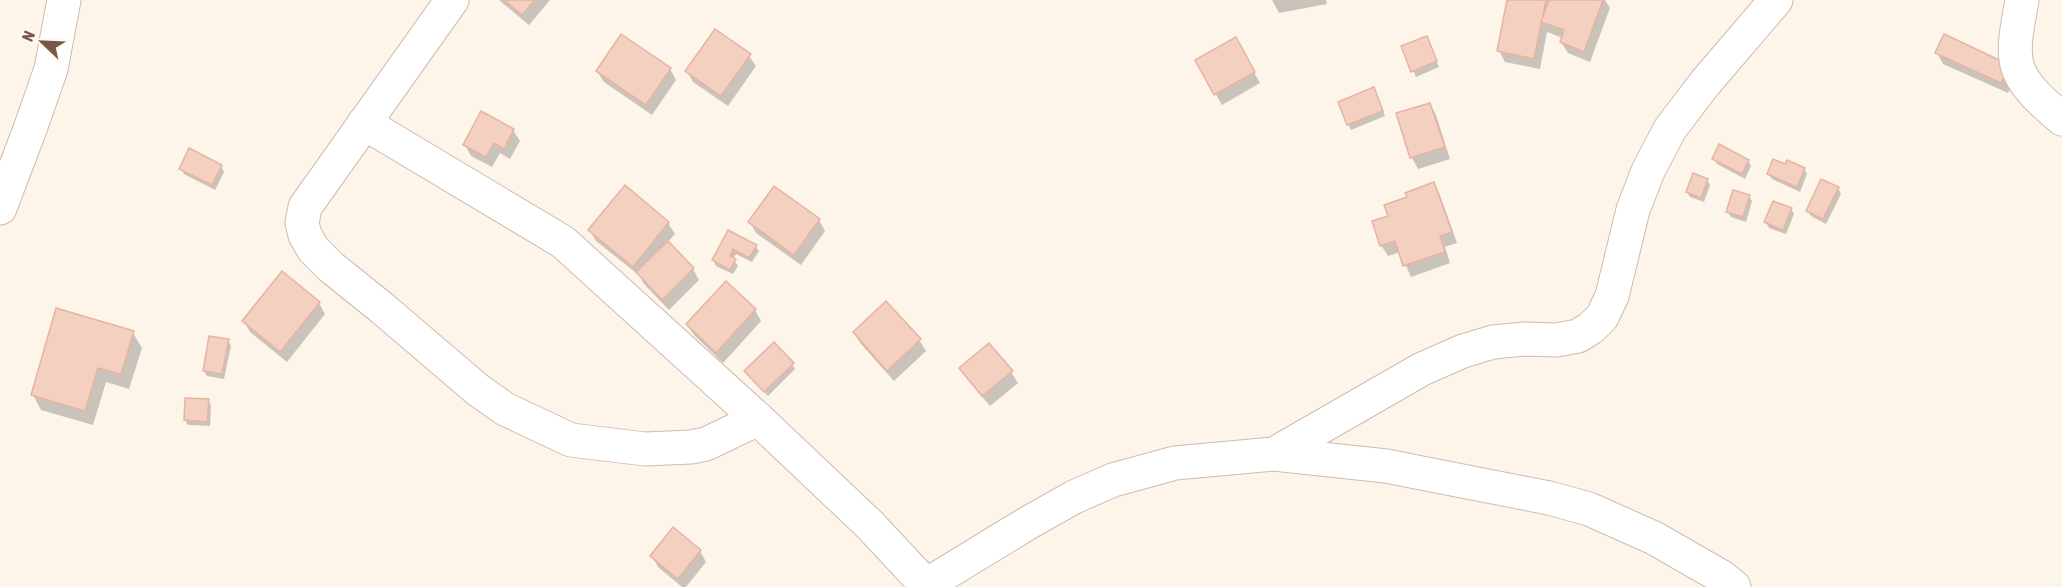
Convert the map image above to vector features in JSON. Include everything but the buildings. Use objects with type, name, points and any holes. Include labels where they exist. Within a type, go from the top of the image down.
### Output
[{"type":"street","points":[[0,208],[51,69],[64,0]]},
{"type":"street","points":[[452,0],[305,207],[302,223],[305,235],[313,249],[331,267],[478,390],[505,409],[571,440],[645,449],[691,447],[706,444],[758,418]]},
{"type":"street","points":[[1274,454],[1422,369],[1463,351],[1493,342],[1567,338],[1578,336],[1591,328],[1602,317],[1612,296],[1632,210],[1648,171],[1670,129],[1776,0]]},
{"type":"street","points":[[2022,0],[2017,35],[2017,67],[2034,94],[2062,119]]},
{"type":"street","points":[[364,123],[563,242],[758,418],[870,525],[924,586],[1065,502],[1113,480],[1175,464],[1274,454],[1386,466],[1559,501],[1621,522],[1654,538],[1722,577],[1734,587]]}]
